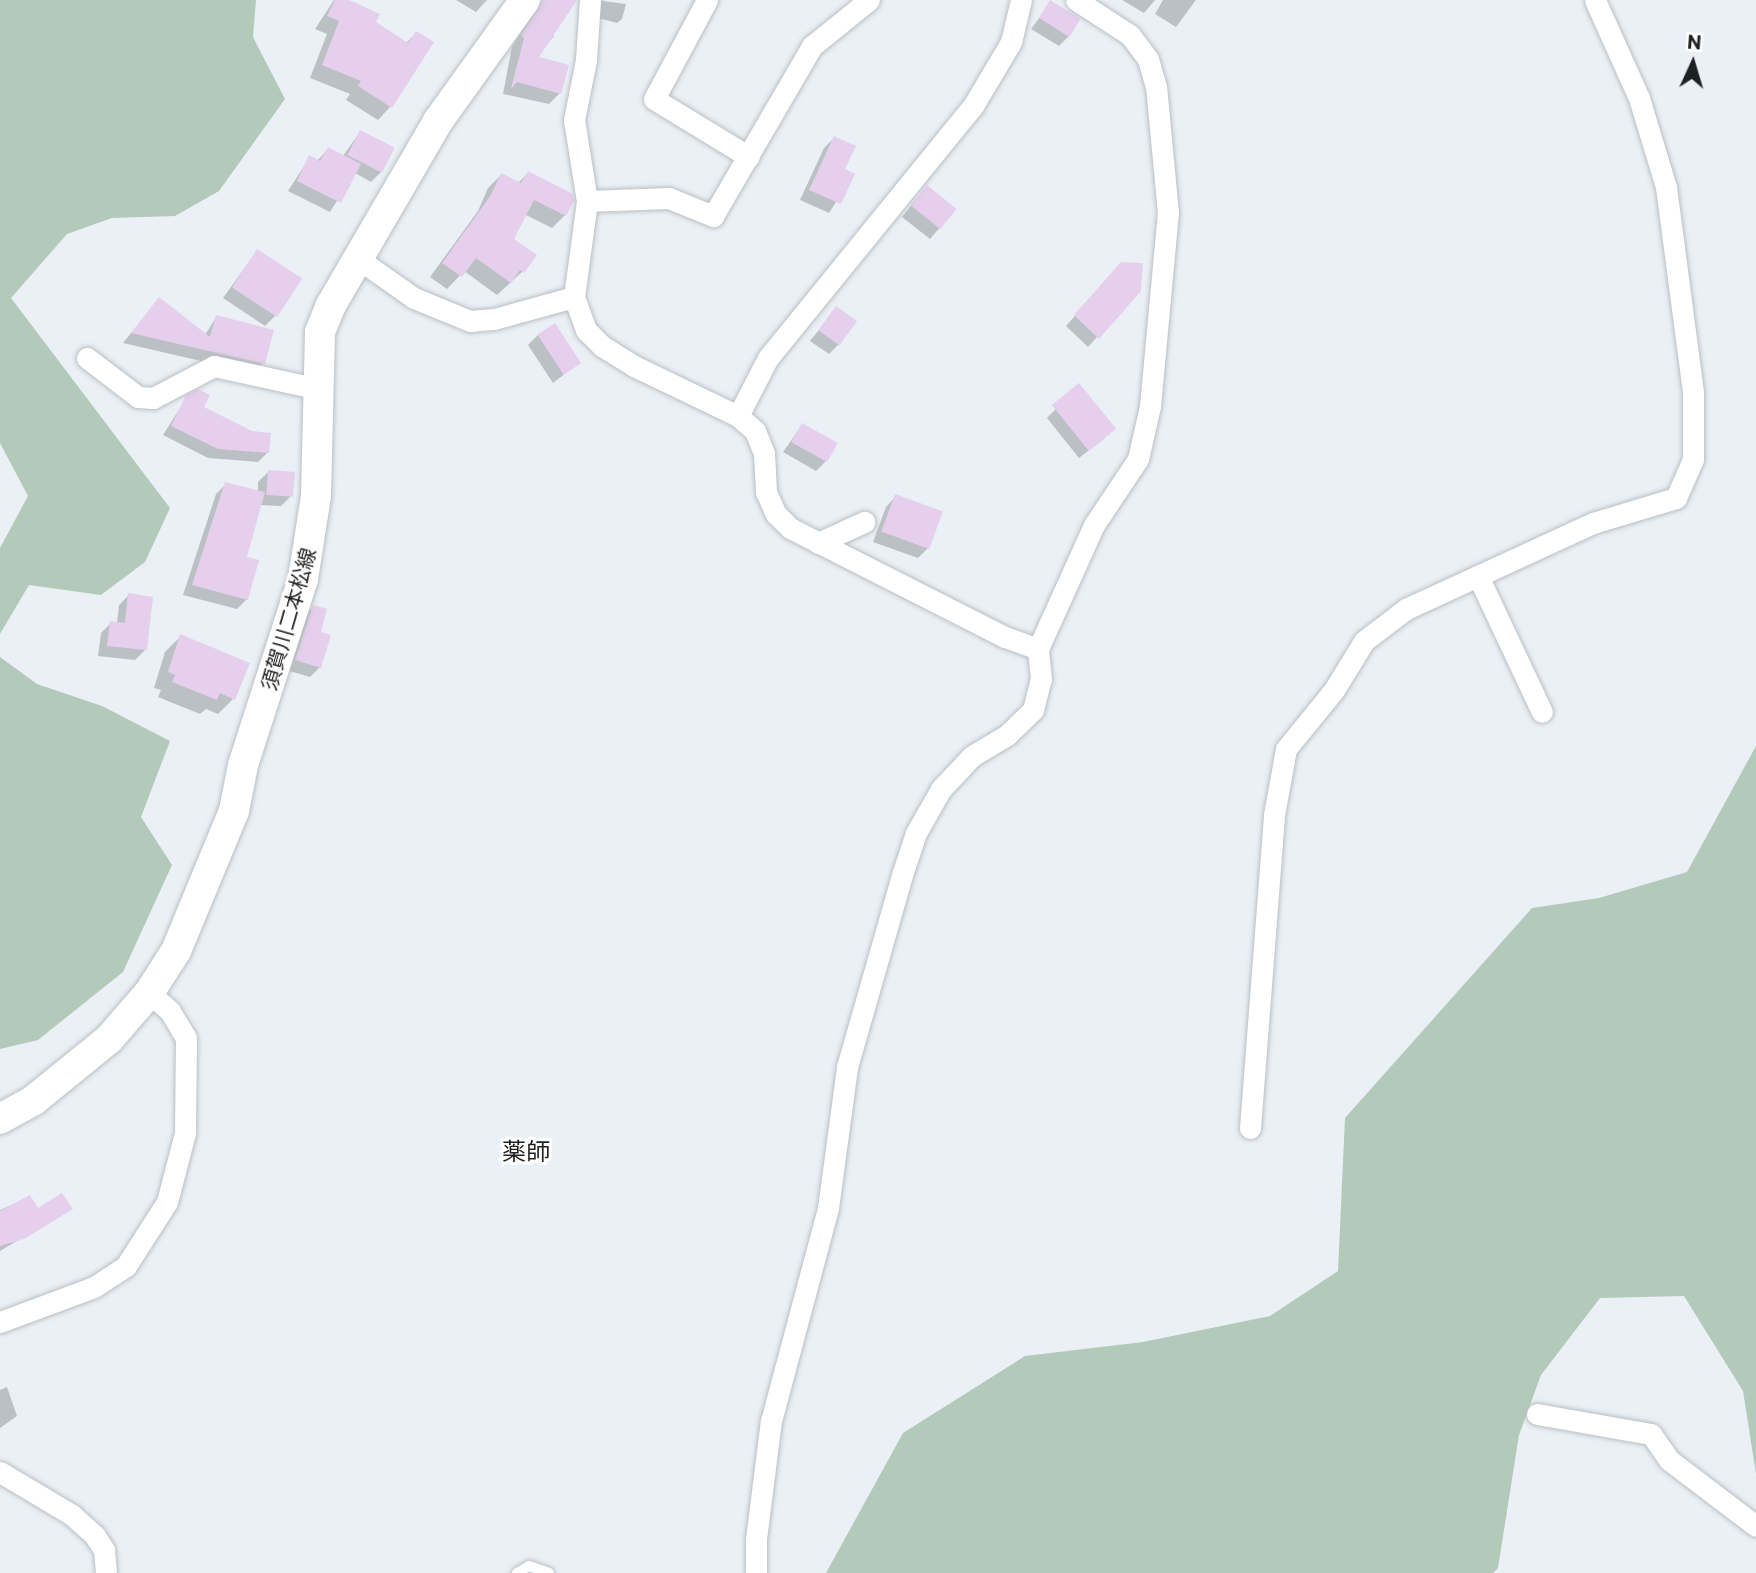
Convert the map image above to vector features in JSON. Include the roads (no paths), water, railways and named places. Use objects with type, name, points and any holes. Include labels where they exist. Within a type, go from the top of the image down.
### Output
[{"type":"main road","name":"須賀川二本松線","points":[[0,1119],[78,1067],[149,993],[176,951],[213,867],[303,579],[316,496],[316,388],[320,332],[357,258],[438,121],[525,0]]},
{"type":"street","points":[[590,0],[586,60],[574,120],[587,201],[574,297],[586,330],[602,346],[634,366],[738,416],[755,431],[764,453],[766,492],[776,514],[790,528],[1005,637],[1038,649]]},
{"type":"street","points":[[707,0],[654,99],[749,157]]},
{"type":"street","points":[[587,201],[669,198],[713,216],[812,46],[869,0]]},
{"type":"street","points":[[738,416],[768,358],[972,106],[1011,42],[1021,0]]},
{"type":"street","points":[[756,1573],[756,1539],[771,1422],[828,1208],[847,1067],[916,833],[941,789],[972,756],[1007,735],[1033,710],[1041,679],[1038,649],[1094,525],[1138,459],[1150,406],[1168,213],[1156,87],[1148,59],[1130,35],[1076,0]]},
{"type":"street","points":[[1251,1128],[1274,815],[1286,749],[1334,691],[1364,641],[1406,609],[1593,523],[1676,498],[1692,459],[1693,393],[1666,187],[1639,98],[1595,0]]},
{"type":"street","points":[[357,258],[414,298],[470,321],[494,319],[574,297]]},
{"type":"street","points":[[87,358],[138,397],[153,398],[214,366],[316,388]]},
{"type":"street","points":[[818,542],[864,522]]},
{"type":"street","points":[[1478,576],[1542,712]]},
{"type":"street","points":[[0,1322],[94,1287],[126,1266],[167,1202],[185,1133],[186,1038],[170,1011],[149,993]]},
{"type":"street","points":[[1537,1414],[1651,1434],[1669,1461],[1756,1525]]},
{"type":"street","points":[[0,1472],[72,1515],[95,1536],[104,1550],[106,1573]]},
{"type":"lane","points":[[517,1573],[529,1566],[549,1573]]},
{"type":"district","name":"薬師","points":[[526,1151]]}]
